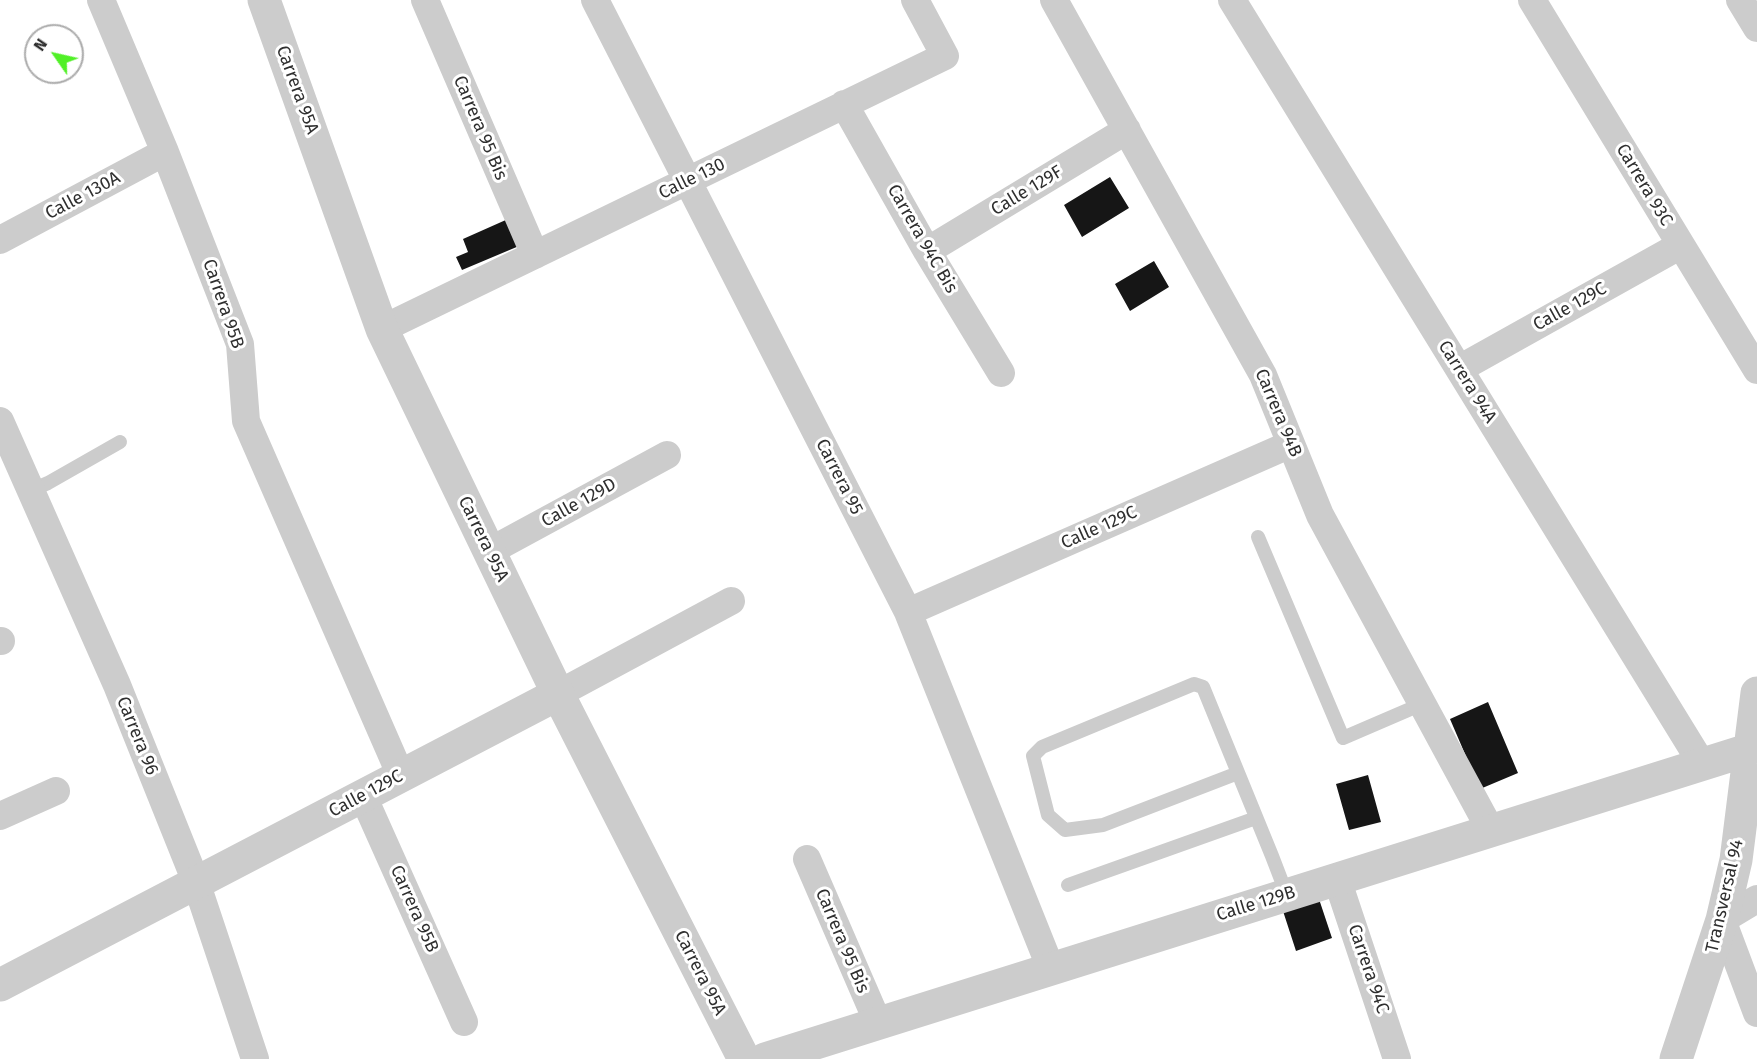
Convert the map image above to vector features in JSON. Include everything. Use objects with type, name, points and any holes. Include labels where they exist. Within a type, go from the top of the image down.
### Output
[{"type":"street","name":"Carrera 95B","points":[[101,0],[165,152],[240,344],[246,422],[401,776]]},
{"type":"street","name":"Carrera 95A","points":[[264,0],[382,329],[558,694],[744,1059]]},
{"type":"street","name":"Carrera 95 Bis","points":[[425,0],[536,255]]},
{"type":"street","name":"Carrera 95","points":[[595,0],[908,612],[1051,969]]},
{"type":"street","name":"Calle 130","points":[[382,329],[945,56],[915,0]]},
{"type":"street","name":"Carrera 94B","points":[[1054,0],[1263,375],[1320,515],[1491,831]]},
{"type":"street","name":"Carrera 94A","points":[[1232,0],[1702,765]]},
{"type":"street","name":"Carrera 93C","points":[[1532,0],[1757,370]]},
{"type":"street","points":[[1740,0],[1757,28]]},
{"type":"street","name":"Carrera 94C Bis","points":[[844,104],[927,251],[1001,373]]},
{"type":"street","name":"Calle 129F","points":[[927,251],[1127,130]]},
{"type":"street","name":"Calle 130A","points":[[0,240],[165,152]]},
{"type":"street","name":"Calle 129C","points":[[1459,369],[1681,245]]},
{"type":"street","name":"Carrera 96","points":[[0,421],[117,685],[196,882],[255,1059]]},
{"type":"street","name":"Calle 129C","points":[[908,612],[1291,444]]},
{"type":"street","name":"Calle 129D","points":[[490,551],[668,454]]},
{"type":"street","name":"Calle 129C","points":[[0,985],[558,694],[731,601]]},
{"type":"street","name":"Transversal 94","points":[[1676,1059],[1722,920],[1736,860],[1748,750],[1757,693]]},
{"type":"street","name":"Calle 129B","points":[[765,1059],[1748,750]]},
{"type":"street","points":[[0,816],[57,791]]},
{"type":"street","name":"Carrera 95B","points":[[363,796],[464,1022]]},
{"type":"street","name":"Carrera 95 Bis","points":[[807,859],[878,1023]]},
{"type":"street","name":"Carrera 94C","points":[[1337,879],[1398,1059]]},
{"type":"street","points":[[1757,899],[1722,920],[1757,1013]]},
{"type":"lane","points":[[32,490],[120,442]]},
{"type":"lane","points":[[1258,537],[1343,738],[1422,704]]},
{"type":"lane","points":[[1238,773],[1103,825],[1065,830],[1048,815],[1033,756],[1042,747],[1194,684],[1203,687],[1238,773],[1287,895]]},
{"type":"lane","points":[[1068,885],[1256,818]]},
{"type":"building","points":[[1110,177],[1129,208],[1082,237],[1064,205]]},
{"type":"building","points":[[508,219],[519,246],[462,270],[456,257],[468,252],[463,239]]},
{"type":"building","points":[[1154,261],[1169,287],[1130,311],[1115,284]]},
{"type":"building","points":[[1488,702],[1518,773],[1480,789],[1450,719]]},
{"type":"building","points":[[1368,775],[1381,822],[1349,830],[1336,784]]},
{"type":"building","points":[[1319,899],[1332,938],[1296,951],[1283,911]]}]
